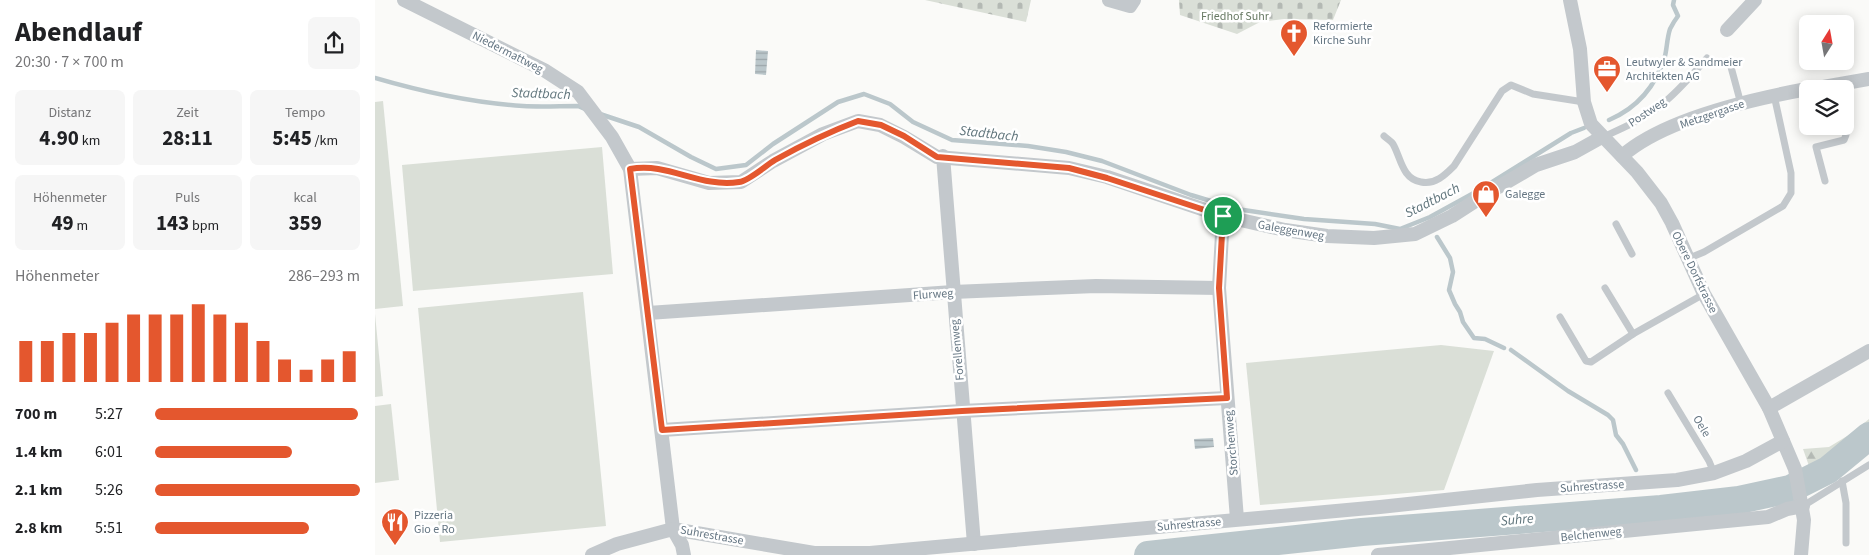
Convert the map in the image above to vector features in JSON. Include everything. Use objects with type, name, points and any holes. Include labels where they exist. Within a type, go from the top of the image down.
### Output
[{"type":"street","name":"Niedermattweg","points":[[404,0],[544,70],[578,92],[605,128],[630,169],[673,529],[682,545],[684,555]]},
{"type":"street","points":[[1109,0],[1130,6],[1134,0]]},
{"type":"street","name":"Obere Dorfstrasse","points":[[1570,0],[1579,49],[1584,102],[1591,124],[1637,172],[1661,203],[1704,294],[1769,408],[1795,470],[1802,503],[1804,534],[1801,555]]},
{"type":"street","points":[[1727,30],[1755,0]]},
{"type":"street","points":[[1854,82],[1869,79]]},
{"type":"street","name":"Metzgergasse","points":[[1622,156],[1632,147],[1704,115],[1775,95],[1799,91]]},
{"type":"street","name":"Galeggenweg","points":[[630,169],[640,167],[657,168],[709,183],[741,182],[773,161],[823,134],[858,121],[881,125],[904,136],[937,157],[1069,168],[1107,178],[1223,216],[1285,230],[1327,236],[1374,238],[1415,234],[1452,216],[1535,165],[1575,152],[1602,137]]},
{"type":"street","name":"Forellenweg","points":[[943,156],[973,544]]},
{"type":"street","name":"Storchenweg","points":[[1223,216],[1219,288],[1237,519]]},
{"type":"street","name":"Flurweg","points":[[648,314],[953,292],[1096,286],[1219,288]]},
{"type":"street","points":[[1769,408],[1869,351]]},
{"type":"street","points":[[662,430],[962,411],[1227,398]]},
{"type":"street","name":"Suhrestrasse","points":[[592,555],[617,544],[673,529],[814,553],[870,553],[1537,490],[1677,480],[1714,473],[1746,461],[1783,441]]},
{"type":"street","name":"Belchenweg","points":[[1378,555],[1768,517],[1802,503]]},
{"type":"lane","name":"Postweg","points":[[1602,137],[1627,126],[1660,106],[1685,83],[1707,58]]},
{"type":"lane","points":[[1731,67],[1741,104]]},
{"type":"lane","points":[[1384,136],[1392,142],[1407,176],[1415,182],[1425,183],[1435,181],[1444,176],[1454,166],[1502,91],[1511,85],[1533,94],[1584,102]]},
{"type":"lane","points":[[1687,258],[1704,252],[1783,206],[1791,193],[1791,173],[1775,95]]},
{"type":"lane","points":[[1825,181],[1815,147],[1844,140],[1847,135]]},
{"type":"lane","points":[[1616,224],[1632,254]]},
{"type":"lane","points":[[1605,288],[1633,334]]},
{"type":"lane","points":[[1561,316],[1586,361],[1591,362],[1633,334],[1704,294]]},
{"type":"lane","name":"Oele","points":[[1668,392],[1709,461],[1714,473]]},
{"type":"lane","points":[[1802,503],[1869,465]]},
{"type":"lane","points":[[1842,481],[1846,503],[1846,543]]},
{"type":"green space","points":[[925,0],[1031,0],[1026,22]]},
{"type":"green space","name":"Friedhof Suhr","points":[[1179,0],[1341,0],[1333,20],[1284,19],[1260,22],[1237,34],[1180,15]]},
{"type":"green space","points":[[383,101],[403,306],[375,309],[375,102]]},
{"type":"green space","points":[[602,147],[613,274],[413,291],[402,165]]},
{"type":"green space","points":[[583,292],[606,526],[440,542],[418,308]]},
{"type":"green space","points":[[375,314],[383,396],[375,397]]},
{"type":"green space","points":[[1441,345],[1494,351],[1444,490],[1260,505],[1246,363]]},
{"type":"green space","points":[[391,404],[399,480],[375,483],[375,406]]},
{"type":"green space","points":[[1869,419],[1869,452],[1834,480],[1814,490],[1803,449],[1829,447],[1852,433]]},
{"type":"shaded area","points":[[756,50],[768,51],[766,75],[755,74]]},
{"type":"shaded area","points":[[1213,438],[1214,447],[1195,449],[1194,439]]},
{"type":"waterway","name":"Stadtbach","points":[[1609,120],[1637,102],[1656,77],[1665,56],[1670,29],[1678,16],[1673,5],[1674,0]]},
{"type":"waterway","name":"Stadtbach","points":[[375,78],[467,100],[504,105],[578,106],[585,109]]},
{"type":"waterway","name":"Stadtbach","points":[[600,114],[639,127],[716,169],[746,165],[773,144],[838,102],[864,94],[890,104],[913,122],[952,140],[1028,146],[1066,152],[1102,161],[1191,195],[1237,209],[1304,219],[1375,224],[1400,229],[1430,217],[1481,189],[1571,133],[1584,128]]},
{"type":"waterway","points":[[1437,237],[1450,258],[1453,272],[1449,290],[1463,322],[1474,338],[1485,339],[1504,348]]},
{"type":"waterway","points":[[1511,350],[1568,391],[1608,415],[1613,420],[1616,435],[1623,444],[1636,470]]},
{"type":"waterway","name":"Suhre","points":[[1148,555],[1362,532],[1661,509],[1739,500],[1790,489],[1828,470],[1869,436]]},
{"type":"place","name":"Reformierte Kirche Suhr","points":[[1294,57]]},
{"type":"place","name":"Leutwyler & Sandmeier Architekten AG","points":[[1607,93]]},
{"type":"place","name":"Galegge","points":[[1486,218]]},
{"type":"place","name":"Pizzeria Gio e Ro","points":[[395,546]]},
{"type":"route","points":[[858,121],[881,125],[904,136],[937,157],[1069,168],[1107,178],[1223,216],[1219,288],[1227,398],[962,411],[662,430],[630,169],[640,167],[657,168],[709,183],[741,182],[773,161],[823,134],[858,121]]}]
